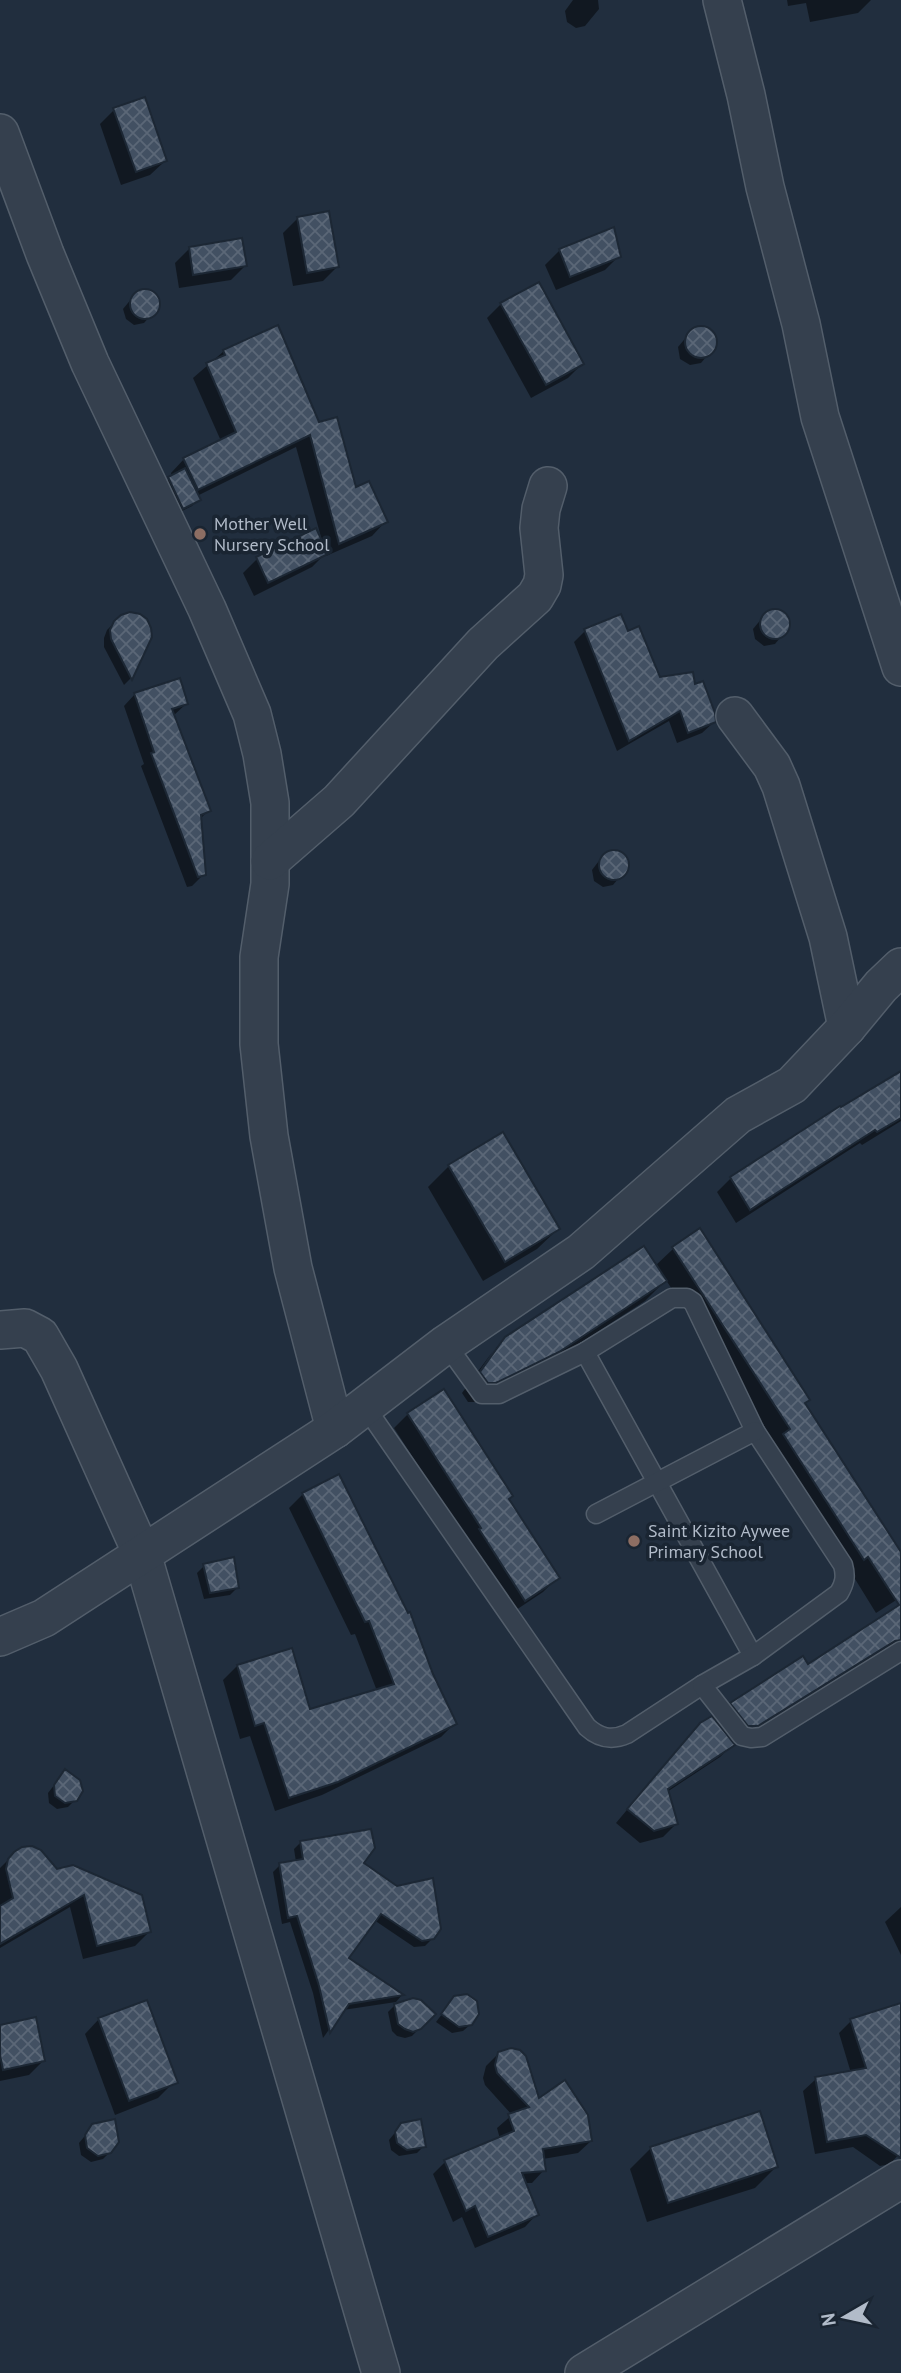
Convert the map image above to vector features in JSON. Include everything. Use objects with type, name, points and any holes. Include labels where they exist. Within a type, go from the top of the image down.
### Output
[{"type":"street","points":[[722,0],[746,95],[765,187],[801,324],[820,416],[901,667]]},
{"type":"street","points":[[0,132],[90,363],[207,610],[252,714],[270,803],[270,884],[259,957],[259,1044],[269,1136],[293,1268],[335,1429]]},
{"type":"street","points":[[270,861],[339,801],[484,644],[535,597],[544,575],[539,528],[548,486]]},
{"type":"street","points":[[735,716],[772,766],[781,786],[828,937],[847,1027]]},
{"type":"street","points":[[0,1637],[44,1618],[335,1429],[446,1344],[581,1251],[738,1115],[792,1085],[901,967]]},
{"type":"street","points":[[0,1331],[25,1328],[40,1336],[59,1368],[142,1554],[381,2373]]},
{"type":"street","points":[[584,2373],[901,2179]]},
{"type":"lane","points":[[364,1405],[587,1727],[596,1735],[617,1739],[627,1734],[702,1685],[753,1656],[839,1593],[844,1584],[843,1565],[755,1431],[692,1302],[687,1298],[672,1298],[585,1352],[499,1394],[482,1394],[446,1344]]},
{"type":"lane","points":[[585,1352],[753,1656]]},
{"type":"lane","points":[[596,1514],[755,1431]]},
{"type":"lane","points":[[702,1685],[742,1736],[762,1737],[901,1651]]},
{"type":"building","points":[[145,97],[167,161],[136,172],[113,108]]},
{"type":"building","points":[[329,211],[339,267],[307,273],[297,217]]},
{"type":"building","points":[[614,227],[621,257],[570,277],[559,249]]},
{"type":"building","points":[[242,238],[247,266],[193,275],[189,247]]},
{"type":"building","points":[[539,282],[584,364],[546,385],[500,303]]},
{"type":"building","points":[[145,289],[151,290],[159,298],[159,310],[151,318],[145,319],[139,318],[131,310],[130,304],[131,298],[139,290]]},
{"type":"building","points":[[278,325],[319,422],[337,417],[356,487],[369,481],[388,522],[339,544],[310,435],[198,490],[183,458],[236,432],[206,363],[225,355],[223,350]]},
{"type":"building","points":[[701,326],[712,331],[717,342],[712,353],[701,358],[690,353],[685,342],[690,331]]},
{"type":"building","points":[[185,468],[201,500],[183,509],[168,477]]},
{"type":"building","points":[[316,528],[328,554],[268,583],[256,557]]},
{"type":"building","points":[[775,609],[786,613],[790,624],[786,635],[775,639],[764,635],[760,624],[764,613]]},
{"type":"building","points":[[130,612],[147,619],[152,637],[132,680],[111,639],[110,630],[114,621]]},
{"type":"building","points":[[621,614],[628,631],[639,626],[660,677],[693,672],[695,684],[703,681],[716,722],[688,733],[680,711],[629,741],[584,629]]},
{"type":"building","points":[[180,678],[188,704],[172,709],[211,811],[201,815],[206,875],[198,877],[151,753],[154,752],[134,693]]},
{"type":"building","points":[[614,850],[625,854],[629,865],[625,876],[614,880],[603,876],[599,865],[603,854]]},
{"type":"building","points":[[901,1071],[901,1118],[877,1132],[875,1130],[750,1210],[730,1177],[840,1106]]},
{"type":"building","points":[[503,1132],[560,1229],[505,1262],[448,1165]]},
{"type":"building","points":[[700,1228],[810,1400],[805,1403],[901,1552],[901,1640],[895,1641],[758,1726],[748,1726],[730,1703],[803,1656],[808,1664],[899,1605],[868,1557],[864,1560],[783,1434],[790,1429],[672,1247]]},
{"type":"building","points":[[644,1246],[667,1281],[559,1352],[496,1383],[488,1383],[480,1372],[505,1337]]},
{"type":"building","points":[[444,1389],[513,1496],[509,1499],[560,1578],[525,1601],[407,1413]]},
{"type":"building","points":[[339,1474],[408,1613],[410,1612],[433,1674],[457,1724],[338,1782],[289,1798],[264,1723],[255,1726],[237,1665],[292,1648],[310,1709],[394,1684],[369,1621],[365,1622],[302,1493]]},
{"type":"building","points":[[234,1557],[239,1588],[210,1593],[203,1564]]},
{"type":"building","points":[[712,1716],[735,1745],[668,1789],[678,1824],[654,1831],[627,1809],[700,1723]]},
{"type":"building","points":[[65,1769],[80,1780],[83,1791],[77,1801],[65,1803],[55,1796],[54,1785]]},
{"type":"building","points":[[371,1829],[375,1848],[364,1863],[397,1886],[433,1878],[441,1929],[434,1939],[422,1941],[381,1914],[349,1958],[404,1995],[349,2004],[330,2033],[319,1986],[297,1916],[288,1918],[279,1863],[303,1859],[300,1841]]},
{"type":"building","points":[[32,1846],[41,1850],[57,1869],[73,1865],[142,1895],[151,1932],[97,1946],[84,1895],[0,1944],[0,1906],[13,1898],[6,1869],[8,1859],[22,1847]]},
{"type":"building","points":[[467,1994],[477,2001],[479,2014],[472,2025],[459,2027],[441,2014],[454,1996]]},
{"type":"building","points":[[413,1998],[421,2000],[436,2014],[421,2029],[413,2032],[398,2024],[394,2004]]},
{"type":"building","points":[[147,2000],[178,2083],[129,2101],[98,2018]]},
{"type":"building","points":[[901,2003],[901,2158],[866,2135],[827,2142],[815,2077],[866,2068],[850,2019]]},
{"type":"building","points":[[36,2017],[45,2061],[3,2070],[0,2025]]},
{"type":"building","points":[[511,2048],[520,2050],[526,2056],[539,2098],[565,2080],[588,2115],[592,2141],[543,2149],[546,2171],[522,2173],[539,2215],[488,2237],[475,2206],[466,2211],[444,2160],[514,2131],[508,2114],[529,2107],[497,2073],[495,2065],[498,2052]]},
{"type":"building","points":[[760,2111],[778,2167],[668,2203],[650,2147]]},
{"type":"building","points":[[115,2119],[119,2142],[111,2153],[98,2156],[87,2148],[85,2135],[92,2124]]},
{"type":"building","points":[[421,2119],[426,2147],[407,2150],[397,2143],[395,2132],[401,2123]]},
{"type":"place","name":"Mother Well Nursery School","points":[[200,534]]},
{"type":"place","name":"Saint Kizito Aywee Primary School","points":[[634,1541]]}]
